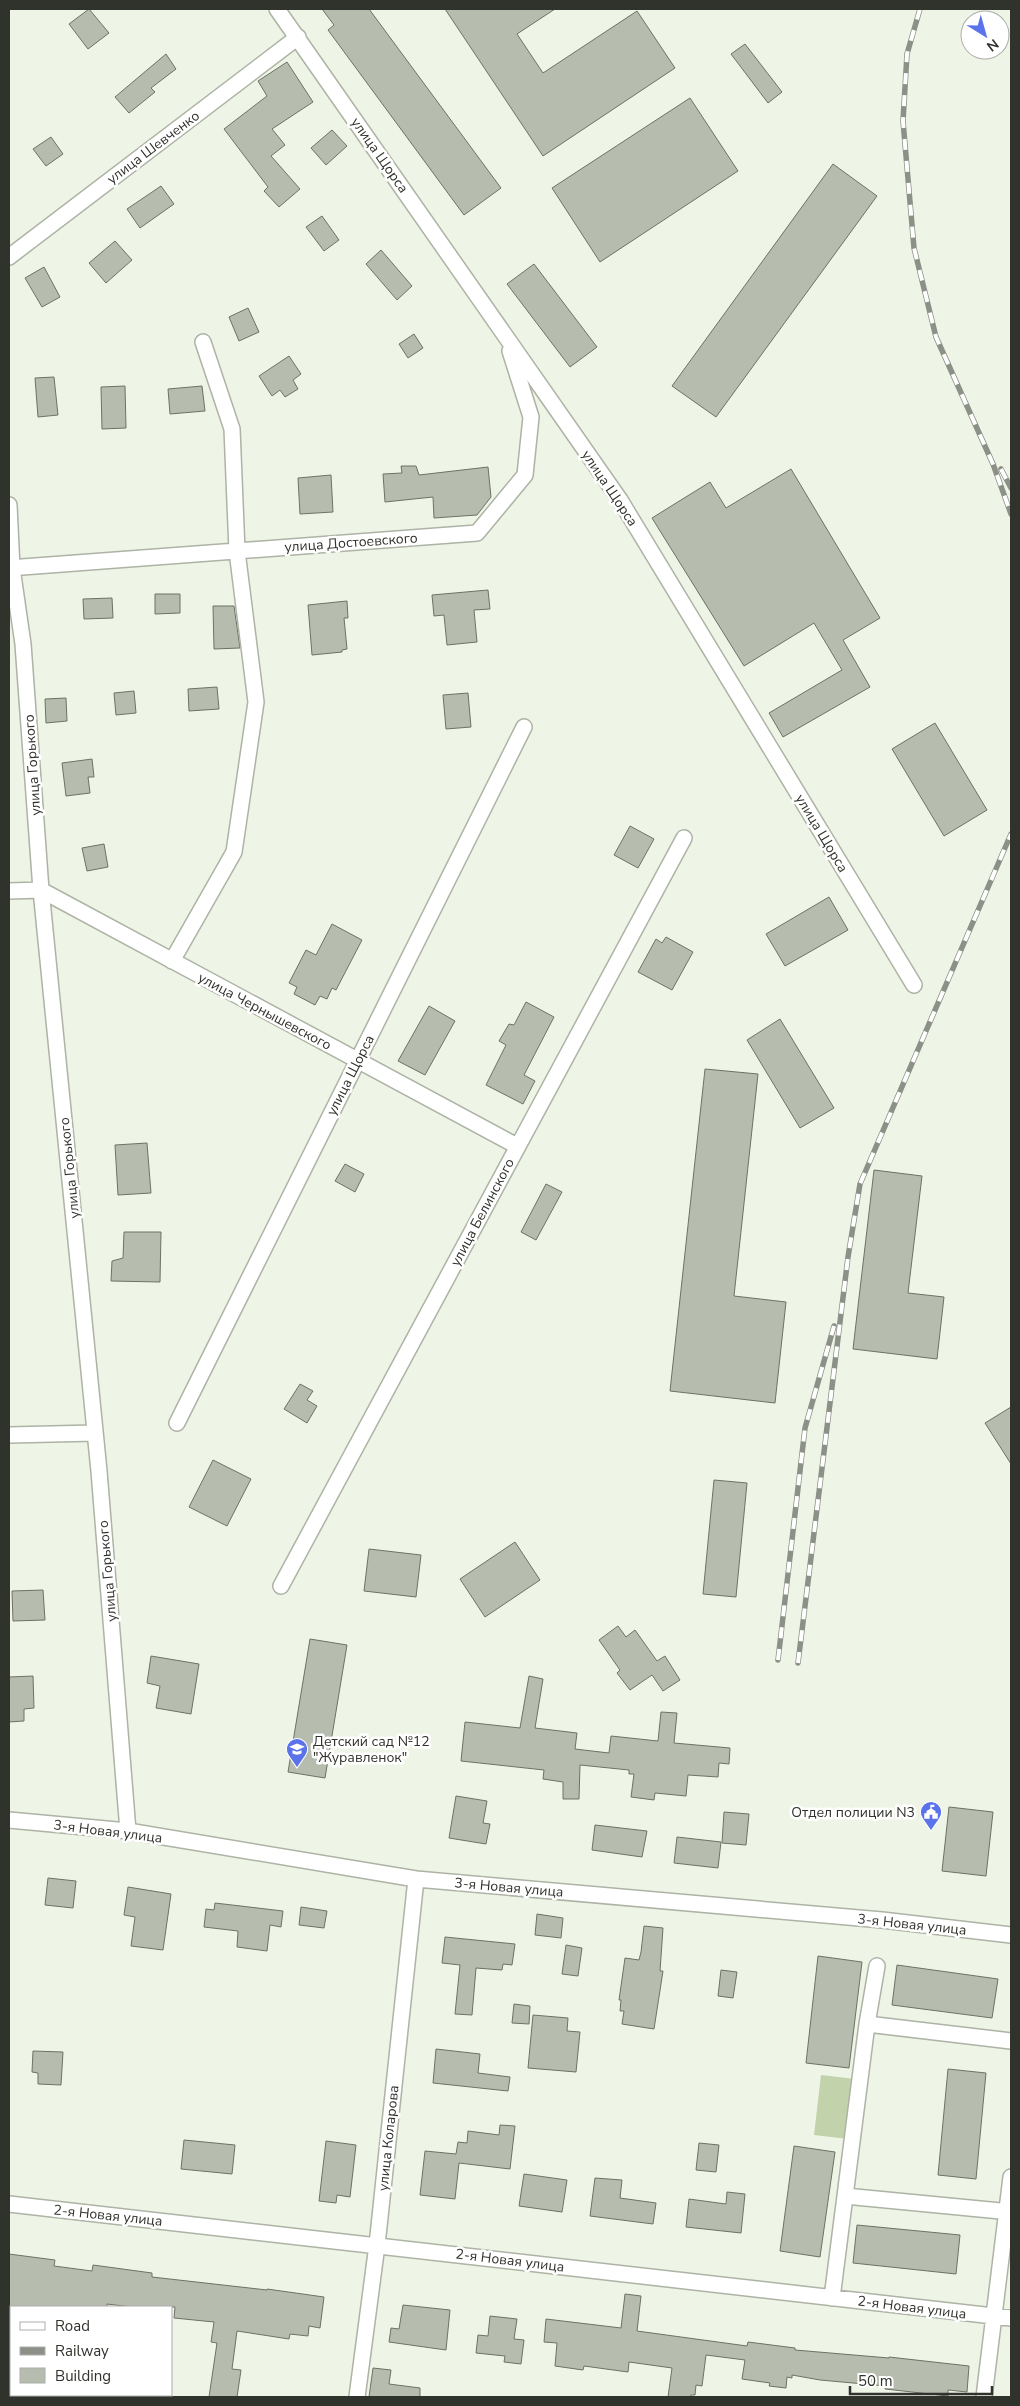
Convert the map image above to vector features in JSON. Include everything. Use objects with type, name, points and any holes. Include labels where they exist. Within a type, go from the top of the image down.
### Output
[{"type":"street","name":"улица Щорса","points":[[277,9],[620,500],[914,985]]},
{"type":"street","name":"улица Шевченко","points":[[9,258],[298,37]]},
{"type":"street","name":"улица Достоевского","points":[[10,568],[477,533],[525,475],[531,417],[506,337]]},
{"type":"street","points":[[172,960],[234,852],[256,702],[238,551],[232,429],[203,342]]},
{"type":"street","name":"улица Горького","points":[[9,505],[10,568],[23,644],[41,890],[95,1432],[128,1831]]},
{"type":"street","name":"улица Щорса","points":[[177,1423],[524,727]]},
{"type":"street","name":"улица Белинского","points":[[281,1586],[684,838]]},
{"type":"street","points":[[9,892],[41,890]]},
{"type":"street","name":"улица Чернышевского","points":[[41,890],[517,1146]]},
{"type":"street","points":[[9,1435],[95,1432]]},
{"type":"street","name":"3-я Новая улица","points":[[9,1820],[128,1831],[416,1879],[882,1920],[1011,1935]]},
{"type":"street","name":"улица Коларова","points":[[357,2397],[377,2245],[416,1879]]},
{"type":"street","points":[[832,2298],[867,2024],[877,1966]]},
{"type":"street","points":[[867,2024],[1011,2041]]},
{"type":"street","points":[[984,2397],[1009,2212],[1011,2177]]},
{"type":"street","points":[[845,2196],[1009,2212]]},
{"type":"street","name":"2-я Новая улица","points":[[9,2204],[1011,2318]]},
{"type":"green space","points":[[821,2075],[855,2079],[848,2139],[814,2135]]},
{"type":"building","points":[[89,9],[109,33],[88,49],[69,24]]},
{"type":"building","points":[[322,9],[369,9],[501,188],[464,215],[328,30],[334,25]]},
{"type":"building","points":[[445,9],[555,9],[517,34],[543,73],[637,11],[675,68],[543,156]]},
{"type":"building","points":[[745,44],[782,92],[768,103],[731,54]]},
{"type":"building","points":[[166,54],[176,69],[151,88],[155,92],[129,113],[115,97]]},
{"type":"building","points":[[287,62],[313,102],[272,129],[285,145],[271,156],[300,189],[279,207],[264,191],[268,187],[224,129],[267,96],[258,81]]},
{"type":"building","points":[[690,98],[738,171],[600,262],[552,188]]},
{"type":"building","points":[[332,130],[347,146],[326,165],[311,148]]},
{"type":"building","points":[[51,137],[63,154],[46,166],[33,149]]},
{"type":"building","points":[[833,164],[877,196],[716,417],[672,386]]},
{"type":"building","points":[[161,186],[174,204],[140,228],[127,209]]},
{"type":"building","points":[[322,216],[339,240],[324,251],[306,227]]},
{"type":"building","points":[[115,241],[132,260],[106,283],[89,263]]},
{"type":"building","points":[[381,250],[412,286],[397,300],[366,264]]},
{"type":"building","points":[[534,264],[597,347],[570,367],[507,284]]},
{"type":"building","points":[[44,267],[60,297],[42,307],[25,278]]},
{"type":"building","points":[[248,308],[259,332],[239,341],[229,317]]},
{"type":"building","points":[[414,334],[423,348],[408,358],[399,344]]},
{"type":"building","points":[[289,356],[301,374],[293,380],[298,389],[285,397],[280,390],[272,396],[259,376]]},
{"type":"building","points":[[54,377],[58,415],[38,417],[35,378]]},
{"type":"building","points":[[125,386],[126,428],[102,429],[101,387]]},
{"type":"building","points":[[202,386],[205,411],[170,414],[168,389]]},
{"type":"building","points":[[401,466],[416,466],[419,475],[488,467],[491,497],[477,515],[434,518],[433,497],[385,502],[383,474],[402,473]]},
{"type":"building","points":[[791,469],[880,618],[843,640],[870,687],[783,737],[769,713],[842,670],[814,623],[744,666],[652,518],[710,482],[726,508]]},
{"type":"building","points":[[331,475],[333,512],[300,514],[298,478]]},
{"type":"building","points":[[488,590],[490,609],[474,610],[477,642],[447,645],[444,615],[434,616],[432,595]]},
{"type":"building","points":[[155,594],[180,594],[180,613],[155,614]]},
{"type":"building","points":[[112,598],[113,618],[84,619],[83,599]]},
{"type":"building","points":[[347,601],[348,618],[344,618],[347,649],[342,650],[342,652],[312,655],[308,605]]},
{"type":"building","points":[[213,606],[234,606],[240,648],[214,649]]},
{"type":"building","points":[[217,687],[219,709],[189,711],[188,689]]},
{"type":"building","points":[[134,691],[136,713],[116,715],[114,693]]},
{"type":"building","points":[[468,693],[471,727],[446,729],[443,695]]},
{"type":"building","points":[[66,698],[67,721],[46,723],[45,699]]},
{"type":"building","points":[[935,723],[987,810],[944,836],[892,749]]},
{"type":"building","points":[[92,759],[94,777],[88,777],[90,793],[66,796],[62,763]]},
{"type":"building","points":[[630,826],[654,839],[638,868],[614,855]]},
{"type":"building","points":[[104,844],[108,867],[87,871],[82,848]]},
{"type":"building","points":[[829,897],[848,930],[785,966],[766,934]]},
{"type":"building","points":[[332,924],[362,940],[336,990],[332,988],[327,999],[320,996],[315,1005],[294,994],[297,987],[289,983],[306,950],[316,955]]},
{"type":"building","points":[[666,937],[693,952],[672,990],[638,972],[656,939],[662,943]]},
{"type":"building","points":[[526,1002],[554,1017],[524,1075],[535,1081],[523,1104],[486,1085],[506,1045],[499,1041],[509,1024],[514,1025]]},
{"type":"building","points":[[429,1006],[455,1021],[425,1075],[398,1061]]},
{"type":"building","points":[[780,1019],[834,1108],[800,1128],[747,1040]]},
{"type":"building","points":[[705,1069],[758,1074],[734,1296],[786,1302],[775,1403],[670,1391]]},
{"type":"building","points":[[147,1143],[151,1193],[118,1195],[115,1145]]},
{"type":"building","points":[[345,1164],[364,1174],[355,1192],[335,1181]]},
{"type":"building","points":[[874,1170],[922,1176],[908,1293],[944,1297],[937,1359],[853,1349]]},
{"type":"building","points":[[546,1184],[562,1192],[536,1240],[521,1232]]},
{"type":"building","points":[[124,1232],[161,1232],[160,1282],[111,1281],[112,1261],[123,1258]]},
{"type":"building","points":[[300,1384],[313,1391],[307,1400],[317,1406],[307,1423],[284,1409]]},
{"type":"building","points":[[1011,1407],[1011,1464],[985,1423]]},
{"type":"building","points":[[213,1460],[251,1479],[227,1526],[189,1507]]},
{"type":"building","points":[[714,1480],[747,1483],[736,1597],[703,1594]]},
{"type":"building","points":[[515,1542],[540,1580],[485,1617],[460,1579]]},
{"type":"building","points":[[369,1549],[421,1555],[416,1597],[364,1591]]},
{"type":"building","points":[[43,1590],[45,1620],[13,1621],[12,1591]]},
{"type":"building","points":[[618,1626],[626,1637],[635,1630],[657,1661],[665,1656],[680,1680],[663,1691],[652,1675],[630,1690],[617,1673],[620,1670],[599,1640]]},
{"type":"building","points":[[310,1639],[347,1645],[325,1778],[288,1772]]},
{"type":"building","points":[[151,1656],[199,1664],[191,1714],[156,1708],[160,1686],[147,1683]]},
{"type":"building","points":[[33,1676],[34,1708],[24,1709],[24,1721],[9,1722],[9,1677]]},
{"type":"building","points":[[529,1676],[543,1679],[535,1728],[577,1733],[575,1749],[609,1753],[611,1736],[658,1741],[661,1712],[677,1713],[674,1743],[730,1748],[729,1764],[719,1763],[718,1777],[688,1775],[686,1796],[655,1793],[654,1800],[631,1797],[634,1774],[629,1774],[629,1770],[580,1765],[579,1799],[563,1799],[563,1782],[543,1779],[544,1770],[461,1761],[465,1722],[520,1728]]},
{"type":"building","points":[[456,1796],[487,1801],[483,1823],[490,1824],[486,1844],[449,1838]]},
{"type":"building","points":[[949,1807],[993,1812],[986,1876],[942,1871]]},
{"type":"building","points":[[724,1812],[749,1814],[746,1845],[722,1843]]},
{"type":"building","points":[[595,1825],[647,1831],[642,1857],[592,1850]]},
{"type":"building","points":[[677,1837],[721,1842],[718,1868],[674,1863]]},
{"type":"building","points":[[48,1878],[76,1881],[73,1908],[45,1905]]},
{"type":"building","points":[[128,1887],[171,1894],[163,1950],[131,1946],[135,1917],[124,1915]]},
{"type":"building","points":[[215,1903],[283,1911],[281,1927],[270,1925],[267,1951],[237,1947],[238,1931],[204,1927],[206,1909],[214,1910]]},
{"type":"building","points":[[301,1907],[327,1911],[324,1928],[299,1925]]},
{"type":"building","points":[[537,1914],[563,1918],[561,1938],[535,1935]]},
{"type":"building","points":[[644,1926],[663,1928],[660,1971],[663,1971],[654,2029],[622,2024],[624,2011],[620,2011],[621,2000],[619,2000],[625,1958],[639,1960]]},
{"type":"building","points":[[445,1937],[515,1944],[512,1965],[503,1964],[502,1970],[476,1968],[472,2015],[455,2014],[460,1965],[442,1963]]},
{"type":"building","points":[[566,1945],[582,1948],[578,1976],[562,1974]]},
{"type":"building","points":[[818,1956],[862,1962],[849,2068],[806,2063]]},
{"type":"building","points":[[897,1965],[998,1979],[992,2018],[892,2005]]},
{"type":"building","points":[[721,1970],[737,1972],[733,1998],[718,1996]]},
{"type":"building","points":[[514,2004],[530,2006],[529,2024],[512,2023]]},
{"type":"building","points":[[533,2015],[568,2018],[567,2031],[580,2032],[576,2072],[528,2068]]},
{"type":"building","points":[[436,2049],[480,2054],[478,2073],[510,2077],[508,2091],[433,2083]]},
{"type":"building","points":[[33,2051],[63,2052],[61,2085],[38,2084],[38,2073],[32,2072]]},
{"type":"building","points":[[948,2069],[986,2073],[976,2179],[938,2175]]},
{"type":"building","points":[[500,2125],[515,2126],[510,2169],[459,2163],[455,2199],[420,2195],[425,2151],[456,2154],[458,2142],[467,2143],[468,2131],[499,2135]]},
{"type":"building","points":[[184,2140],[235,2145],[232,2174],[181,2169]]},
{"type":"building","points":[[326,2141],[356,2145],[350,2197],[337,2195],[336,2203],[319,2201]]},
{"type":"building","points":[[699,2143],[719,2145],[716,2172],[696,2170]]},
{"type":"building","points":[[794,2146],[835,2152],[820,2257],[780,2251]]},
{"type":"building","points":[[524,2174],[567,2180],[562,2212],[519,2206]]},
{"type":"building","points":[[595,2178],[622,2180],[620,2198],[656,2203],[653,2224],[590,2216]]},
{"type":"building","points":[[727,2192],[745,2194],[741,2233],[686,2227],[689,2199],[726,2204]]},
{"type":"building","points":[[857,2225],[960,2235],[956,2274],[853,2263]]},
{"type":"building","points":[[9,2254],[55,2260],[54,2266],[92,2271],[93,2265],[152,2273],[152,2277],[324,2297],[320,2328],[309,2326],[308,2336],[290,2334],[289,2339],[237,2331],[232,2369],[241,2370],[237,2397],[209,2397],[217,2343],[211,2342],[214,2322],[174,2318],[175,2307],[172,2306],[107,2304],[107,2306],[9,2307]]},
{"type":"building","points":[[625,2294],[641,2296],[637,2331],[747,2346],[748,2342],[795,2348],[795,2350],[889,2357],[969,2366],[967,2392],[948,2390],[948,2396],[885,2389],[886,2386],[820,2380],[792,2375],[792,2378],[787,2377],[786,2388],[769,2386],[770,2383],[742,2379],[745,2360],[706,2355],[702,2386],[696,2385],[695,2395],[690,2397],[668,2397],[672,2368],[629,2362],[628,2372],[584,2366],[583,2370],[555,2366],[557,2343],[544,2342],[546,2319],[621,2328]]},
{"type":"building","points":[[403,2305],[450,2310],[446,2350],[389,2342],[391,2328],[399,2329]]},
{"type":"building","points":[[490,2316],[517,2319],[514,2339],[524,2340],[521,2364],[504,2362],[505,2356],[476,2353],[478,2335],[488,2336]]},
{"type":"building","points":[[373,2368],[391,2370],[389,2384],[420,2388],[420,2397],[369,2397]]},
{"type":"railway","points":[[920,9],[907,54],[903,121],[914,248],[936,337],[993,464],[1011,514]]},
{"type":"railway","points":[[1001,469],[1011,488]]},
{"type":"railway","points":[[798,1663],[848,1257],[860,1184],[1011,834]]},
{"type":"railway","points":[[778,1660],[805,1428],[834,1326]]},
{"type":"place","name":"Детский сад №12 \"Журавленок\"","points":[[297,1768]]},
{"type":"place","name":"Отдел полиции N3","points":[[931,1831]]}]
